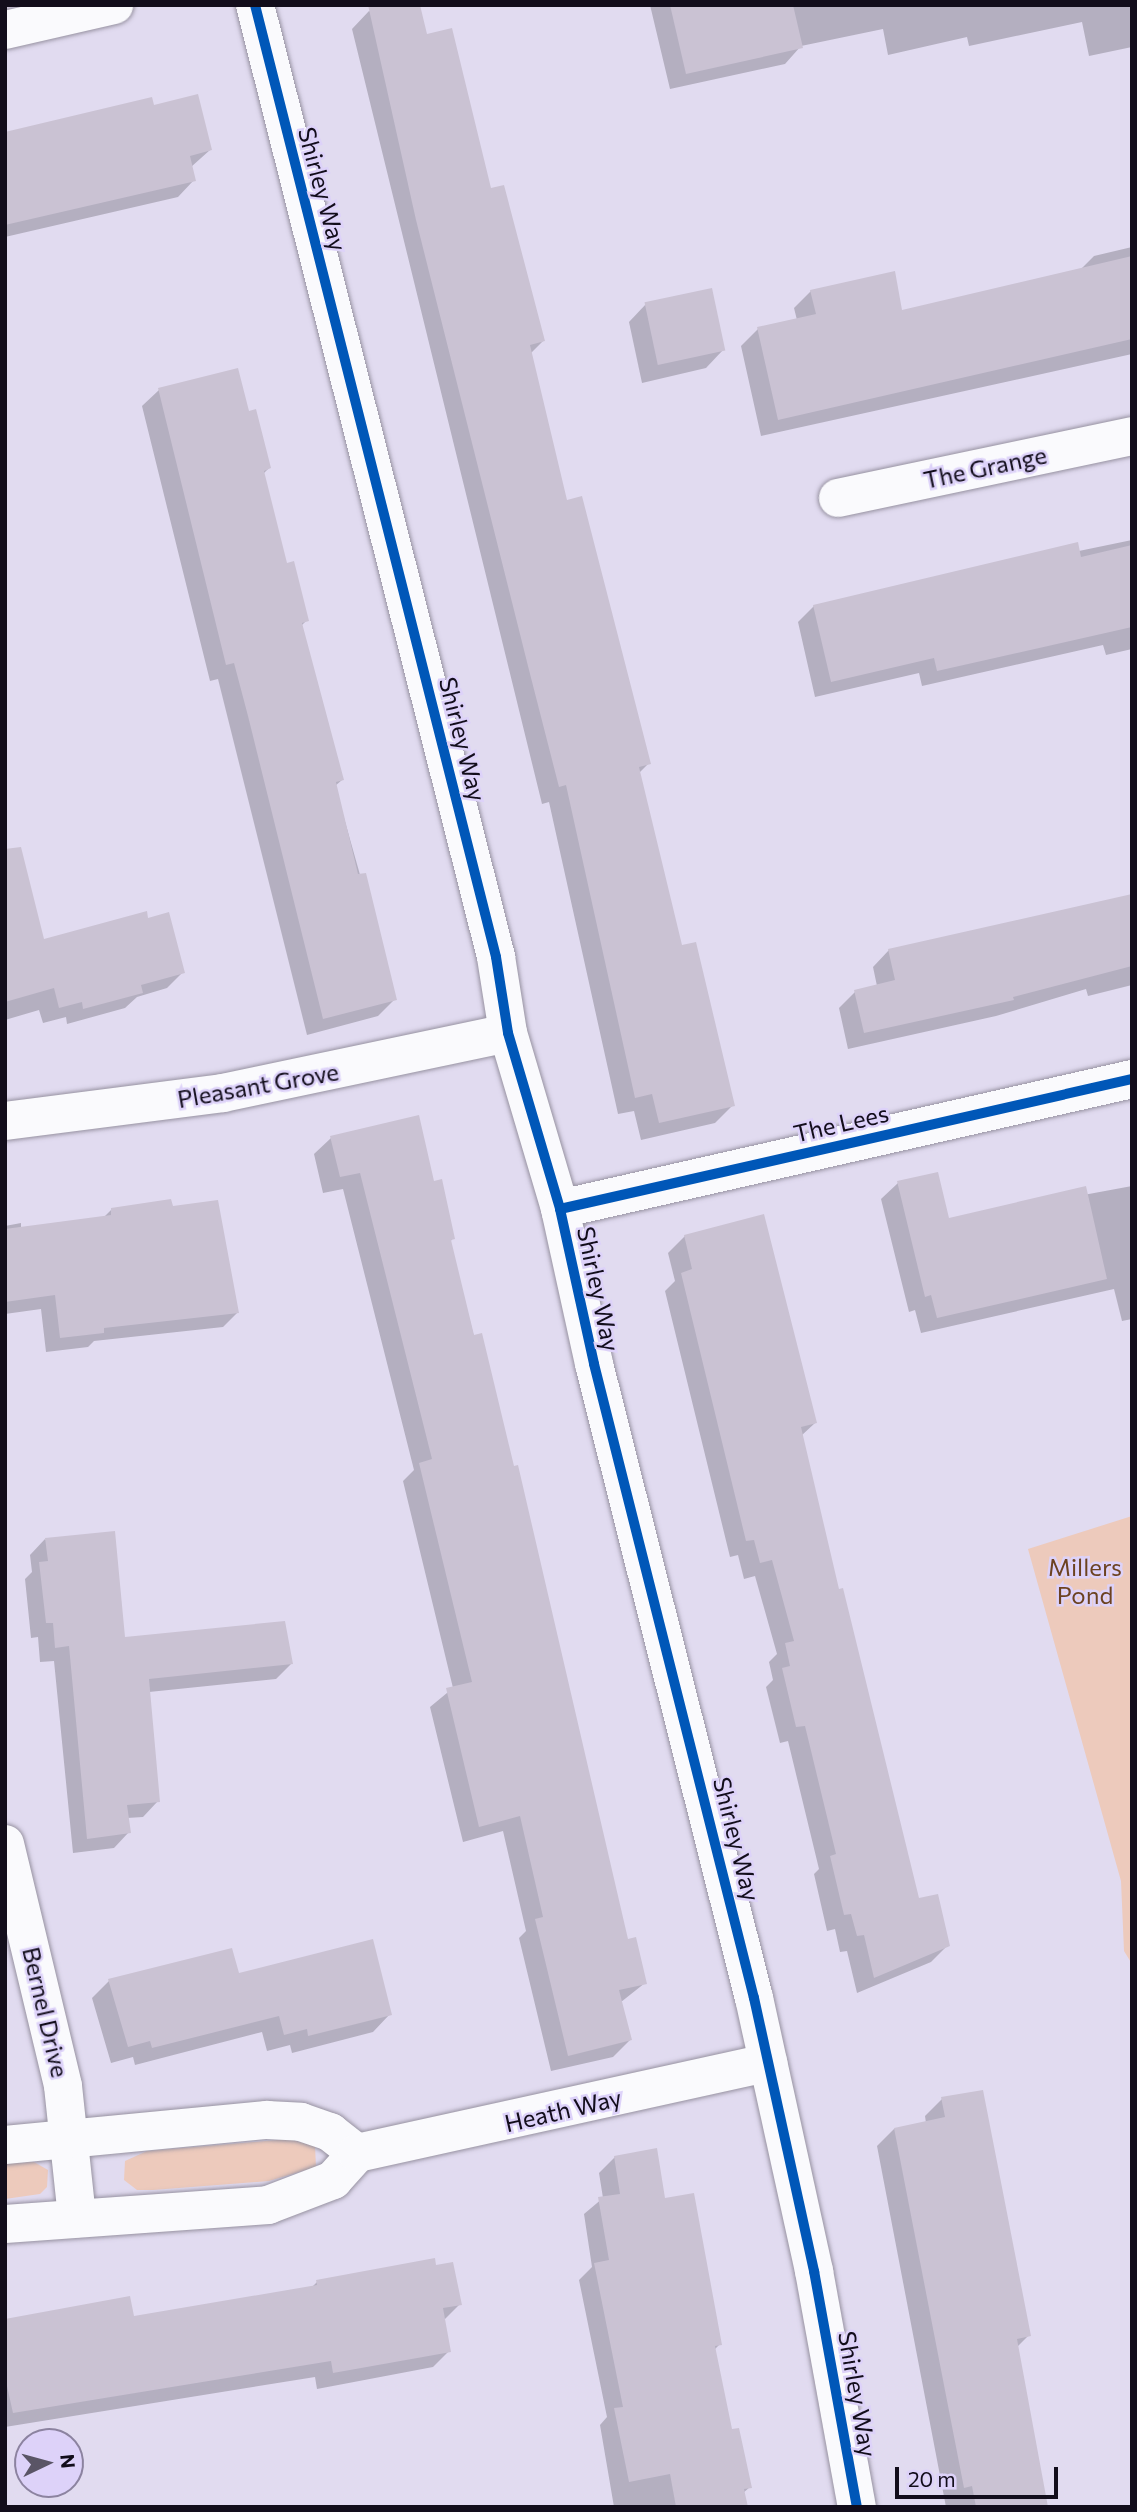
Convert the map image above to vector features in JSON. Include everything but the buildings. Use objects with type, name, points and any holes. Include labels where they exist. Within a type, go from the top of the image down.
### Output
[{"type":"street","points":[[5,30],[114,5]]},
{"type":"street","name":"Shirley Way","points":[[255,5],[496,957],[508,1033],[560,1209],[594,1364],[768,2063],[814,2271],[857,2507]]},
{"type":"street","name":"The Grange","points":[[838,498],[1132,436]]},
{"type":"street","name":"Pleasant Grove","points":[[5,1121],[223,1093],[508,1033]]},
{"type":"street","name":"The Lees","points":[[560,1209],[1132,1079]]},
{"type":"street","name":"Bernel Drive","points":[[5,1844],[52,2027],[71,2140],[77,2218]]},
{"type":"street","name":"Heath Way","points":[[357,2153],[768,2063]]},
{"type":"street","points":[[5,2145],[267,2120],[301,2122],[321,2129],[357,2153],[333,2180],[268,2205],[5,2224]]},
{"type":"green space","name":"Millers Pond","points":[[1132,1516],[1132,1964],[1124,1951],[1121,1881],[1028,1549]]},
{"type":"green space","points":[[289,2139],[315,2146],[316,2167],[269,2181],[153,2190],[137,2190],[124,2180],[125,2161],[147,2151]]},
{"type":"green space","points":[[34,2162],[48,2170],[47,2187],[40,2194],[5,2199],[5,2163]]},
{"type":"cycle path","points":[[255,5],[496,957],[508,1033],[560,1209],[594,1364],[754,1998],[814,2271],[857,2507]]},
{"type":"cycle path","points":[[560,1209],[1132,1079]]}]
